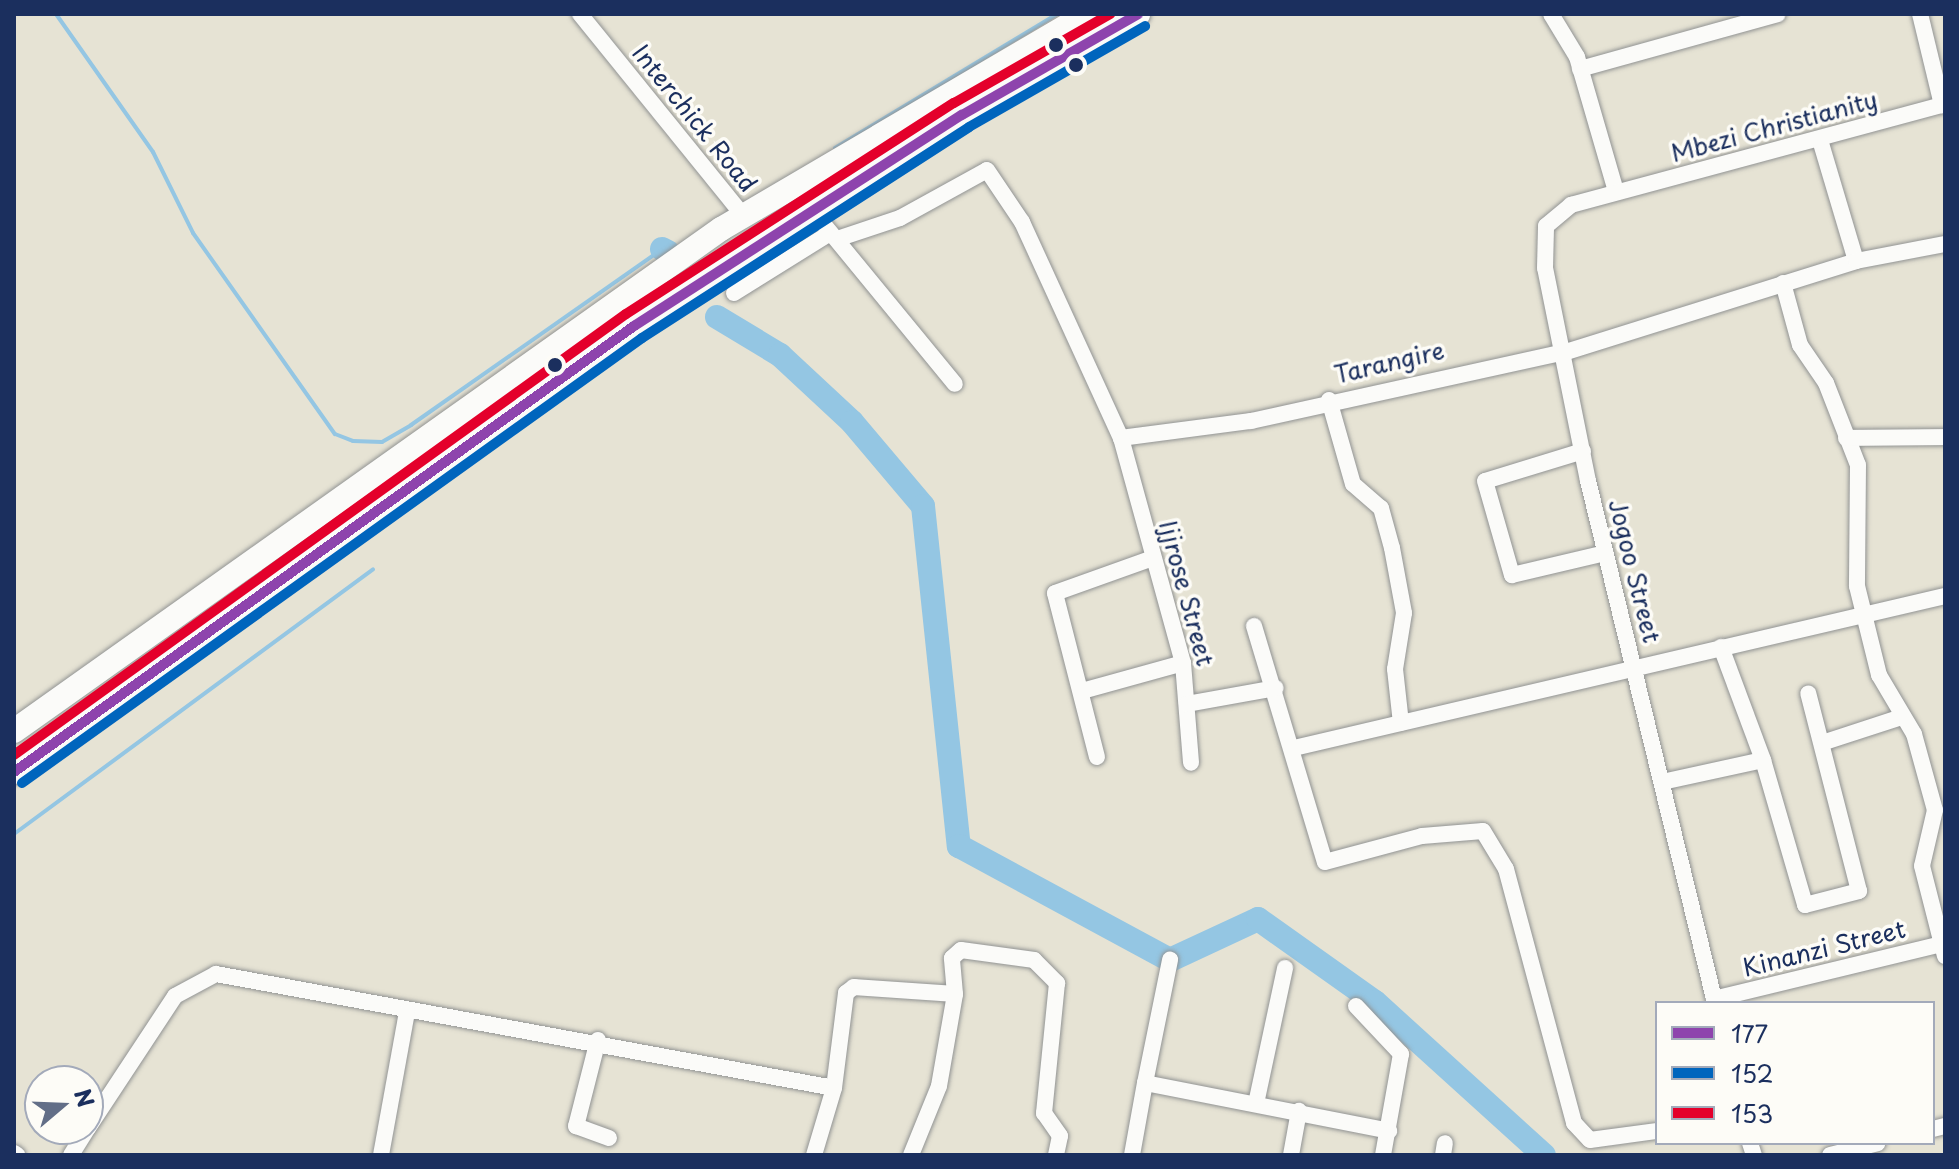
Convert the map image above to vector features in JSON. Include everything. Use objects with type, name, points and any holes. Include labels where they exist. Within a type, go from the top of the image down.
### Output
[{"type":"highway","points":[[14,731],[685,253],[743,215],[1087,14]]},
{"type":"highway","points":[[14,772],[677,298],[812,210],[1138,14]]},
{"type":"street","name":"Interchick Road","points":[[580,14],[743,215]]},
{"type":"street","points":[[1551,14],[1580,69],[1616,191]]},
{"type":"street","points":[[1580,69],[1778,14]]},
{"type":"street","points":[[1920,14],[1944,104]]},
{"type":"street","name":"Mbezi Christianity","points":[[1616,191],[1820,140],[1944,104]]},
{"type":"street","points":[[1820,140],[1856,261]]},
{"type":"street","points":[[734,293],[833,236],[900,218],[975,170],[995,176],[1121,438]]},
{"type":"street","name":"Jogoo Street","points":[[1616,191],[1571,205],[1546,226],[1545,268],[1566,352],[1605,553],[1714,1001]]},
{"type":"street","points":[[812,210],[955,384]]},
{"type":"street","name":"Tarangire","points":[[1121,438],[1251,421],[1329,400],[1566,352],[1856,261],[1945,244]]},
{"type":"street","points":[[1783,283],[1804,354],[1826,383],[1862,480],[1854,551],[1863,615],[1879,675],[1902,717],[1935,810],[1922,866],[1943,948]]},
{"type":"street","points":[[1329,400],[1353,484],[1381,508],[1392,548],[1404,613],[1395,669],[1401,723]]},
{"type":"street","points":[[1846,438],[1945,437]]},
{"type":"street","name":"Ijjrose Street","points":[[1121,438],[1183,663],[1191,763]]},
{"type":"street","points":[[1583,451],[1485,481],[1512,575],[1605,553]]},
{"type":"street","points":[[1097,757],[1055,593],[1153,558]]},
{"type":"street","points":[[1294,748],[1945,596]]},
{"type":"street","points":[[1254,626],[1276,688],[1325,862],[1464,829],[1483,831],[1500,850],[1574,1123],[1590,1140],[1655,1131]]},
{"type":"street","points":[[1721,647],[1763,760],[1803,901],[1813,907],[1862,885],[1825,742],[1808,693]]},
{"type":"street","points":[[1082,691],[1183,663]]},
{"type":"street","points":[[1187,704],[1276,688]]},
{"type":"street","points":[[1825,742],[1902,717]]},
{"type":"street","points":[[1662,782],[1763,760]]},
{"type":"street","name":"Kinanzi Street","points":[[1714,1001],[1943,948]]},
{"type":"street","points":[[911,1155],[939,1086],[955,994],[952,958],[961,950],[1034,960],[1050,969],[1057,983],[1044,1113],[1060,1136],[1056,1155]]},
{"type":"street","points":[[1132,1155],[1170,960]]},
{"type":"street","points":[[1257,1099],[1285,968]]},
{"type":"street","points":[[104,1103],[147,1034],[198,980],[243,975],[407,1012],[598,1040],[834,1088]]},
{"type":"street","points":[[814,1155],[834,1088],[849,989],[955,994]]},
{"type":"street","points":[[1356,1006],[1401,1054],[1383,1155]]},
{"type":"street","points":[[381,1155],[407,1012]]},
{"type":"street","points":[[598,1040],[576,1126],[609,1138]]},
{"type":"street","points":[[1145,1083],[1257,1099],[1389,1131]]},
{"type":"street","points":[[1291,1155],[1299,1111]]},
{"type":"street","points":[[1830,1155],[1870,1145]]},
{"type":"waterway","points":[[56,14],[153,152],[193,233],[335,434],[353,441],[382,442],[411,425],[662,249]]},
{"type":"waterway","points":[[835,148],[1057,14]]},
{"type":"waterway","points":[[662,249],[668,252]]},
{"type":"waterway","points":[[717,317],[780,355],[852,422],[923,506],[959,846],[1170,960],[1258,919],[1375,1002],[1544,1155]]},
{"type":"waterway","points":[[14,834],[373,569]]},
{"type":"transit line","name":"153","points":[[14,755],[626,314],[954,103],[1110,14]]},
{"type":"transit line","name":"177","points":[[14,772],[634,326],[962,115],[1138,14]]},
{"type":"transit line","name":"152","points":[[22,783],[642,338],[969,127],[1145,26]]}]
